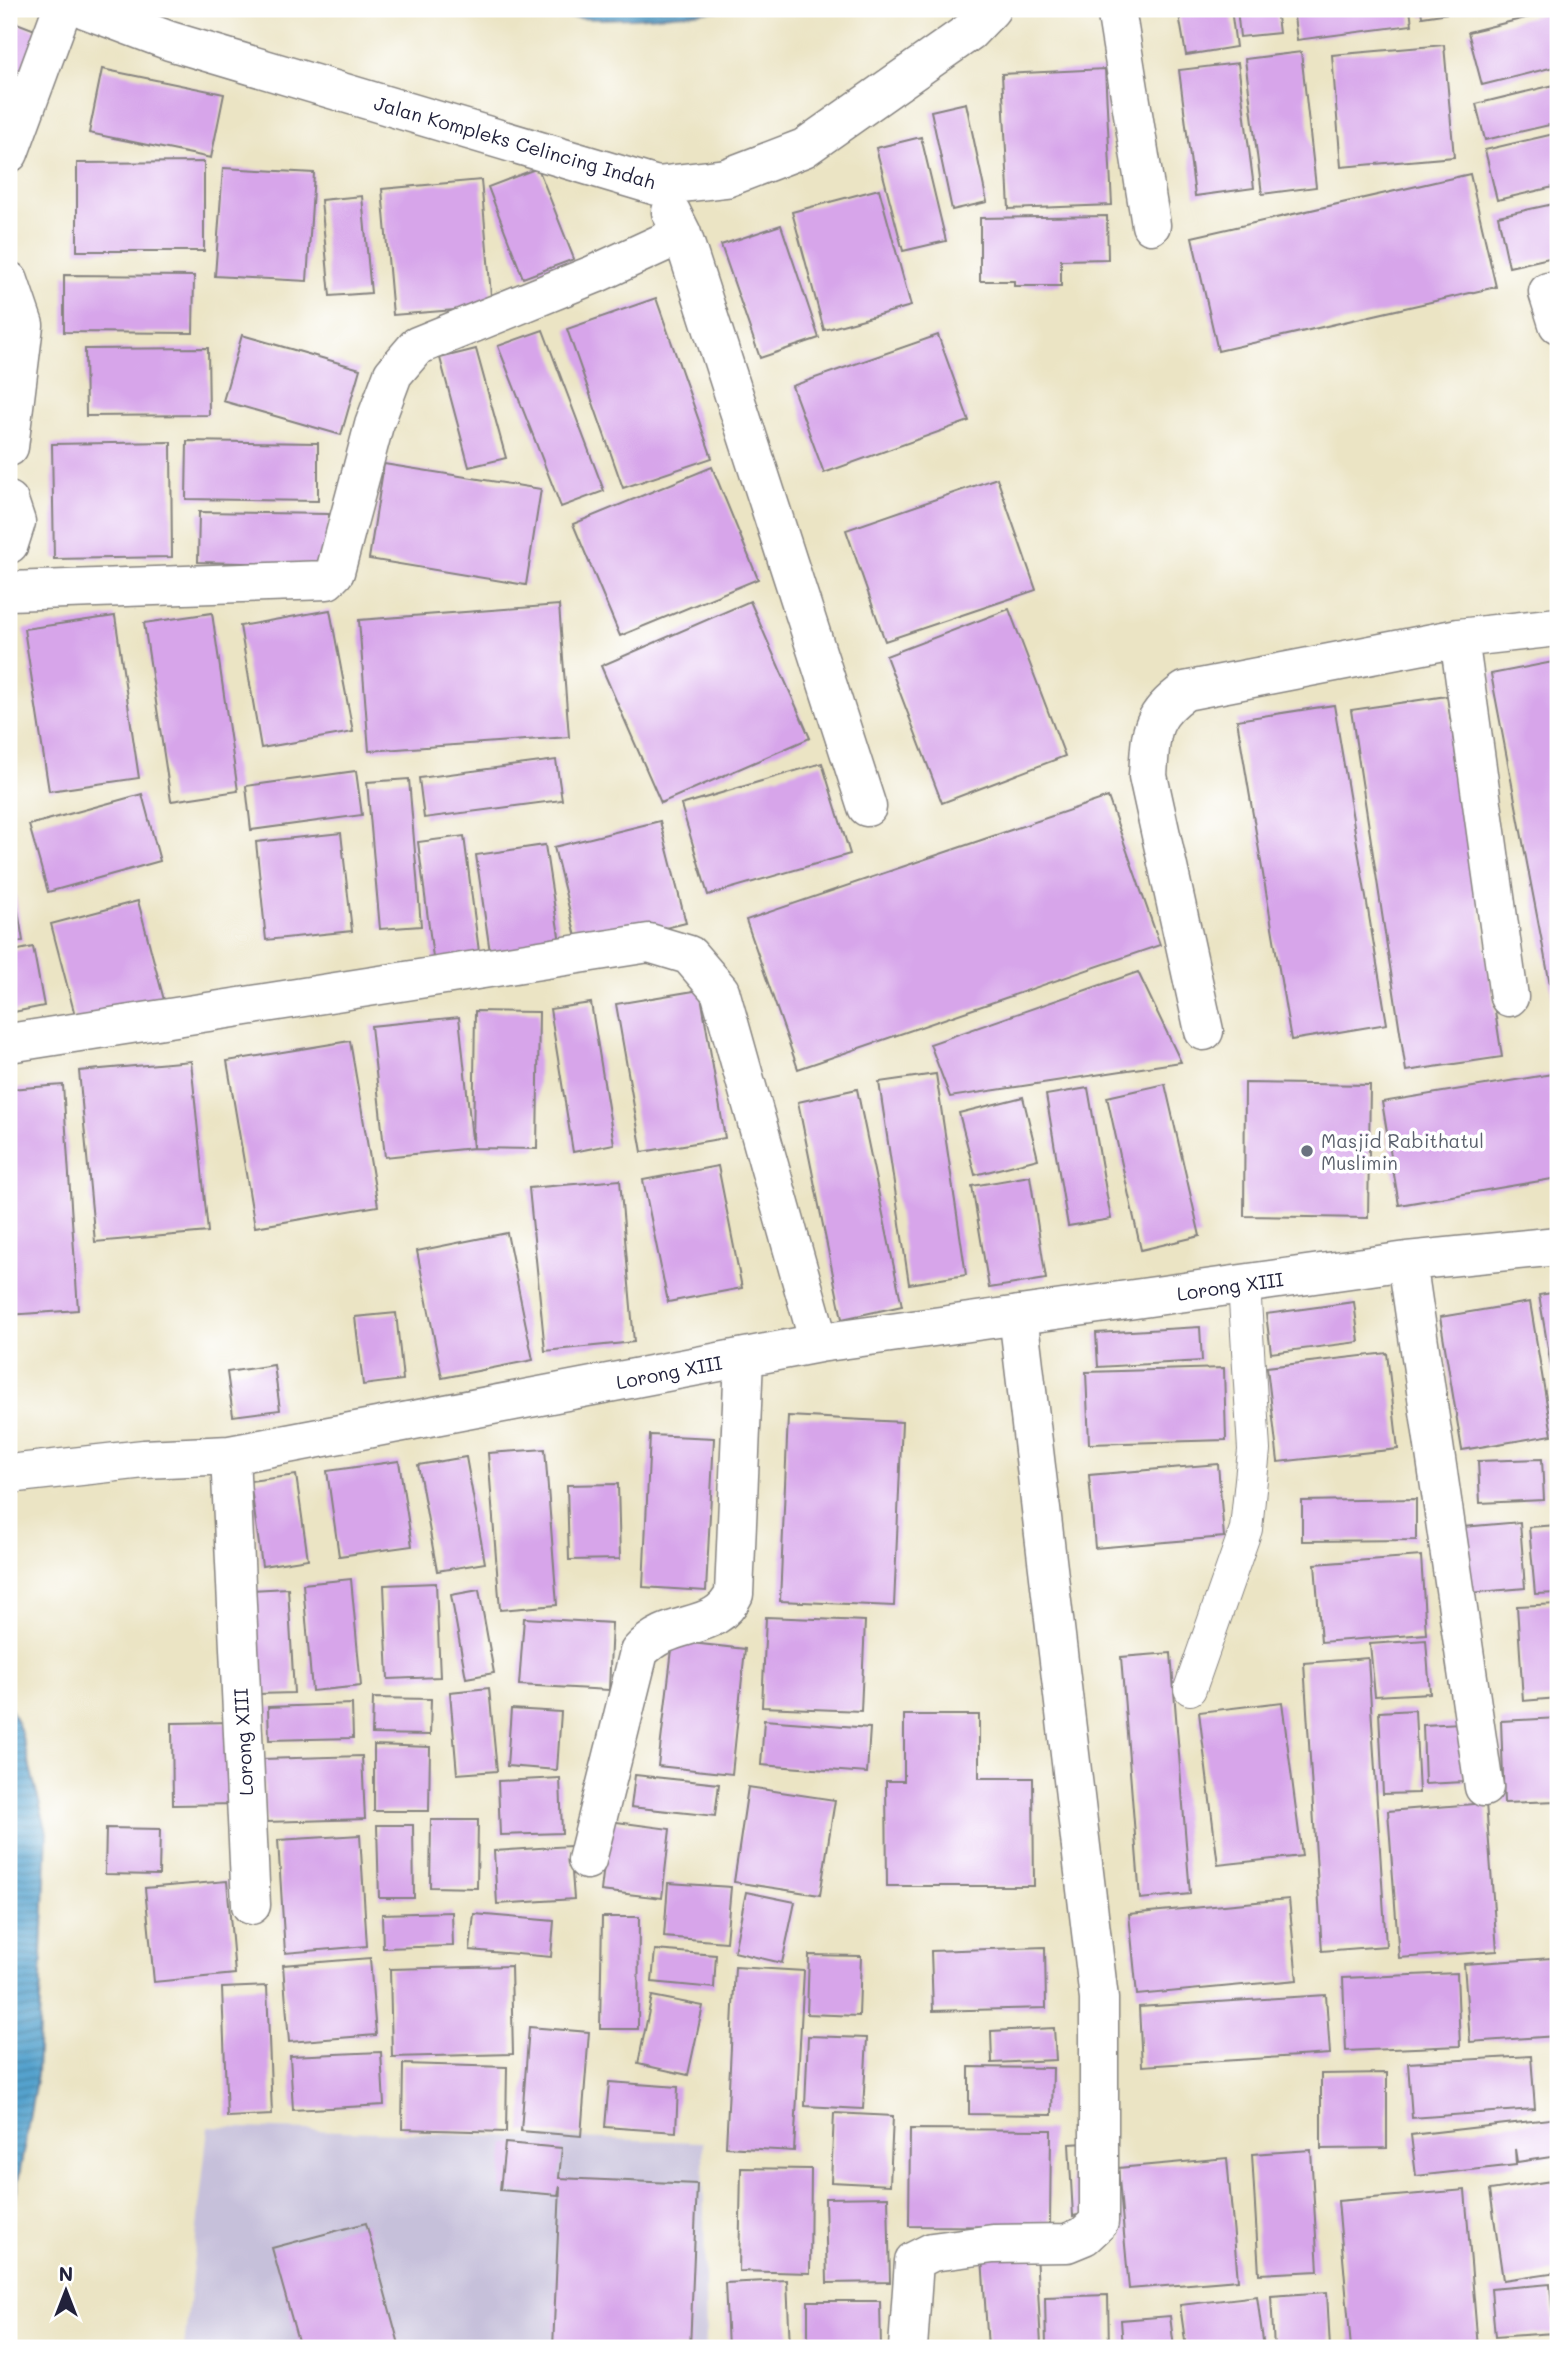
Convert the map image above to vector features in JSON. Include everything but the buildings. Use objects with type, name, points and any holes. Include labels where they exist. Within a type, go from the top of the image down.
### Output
[{"type":"street","points":[[9,153],[62,9]]},
{"type":"street","name":"Jalan Kompleks Celincing Indah","points":[[85,9],[170,41],[657,186],[726,177],[804,148],[969,32],[991,9]]},
{"type":"street","points":[[1116,9],[1152,225]]},
{"type":"street","points":[[657,186],[682,234],[867,807]]},
{"type":"street","points":[[9,591],[327,580],[335,572],[374,425],[393,374],[417,346],[595,274],[682,234]]},
{"type":"street","points":[[9,281],[24,325],[9,447]]},
{"type":"street","points":[[9,501],[16,522],[9,544]]},
{"type":"street","points":[[1204,1031],[1148,776],[1150,735],[1162,707],[1185,691],[1459,638],[1558,627]]},
{"type":"street","points":[[1459,638],[1509,997]]},
{"type":"street","points":[[9,1043],[197,1016],[649,943],[689,955],[720,991],[820,1343]]},
{"type":"street","name":"Lorong XIII","points":[[251,1905],[230,1455],[820,1343],[1407,1261],[1558,1246]]},
{"type":"street","points":[[1407,1261],[1484,1787]]},
{"type":"street","points":[[908,2348],[914,2261],[932,2252],[993,2244],[1067,2243],[1084,2236],[1099,2222],[1099,1999],[1018,1315]]},
{"type":"street","points":[[587,1860],[639,1652],[650,1640],[666,1630],[719,1616],[734,1594],[744,1358]]},
{"type":"street","points":[[9,1474],[144,1459],[230,1455]]},
{"type":"lane","points":[[1190,1689],[1246,1529],[1254,1450],[1244,1284]]},
{"type":"shaded area","points":[[208,2127],[703,2142],[706,2348],[184,2348]]},
{"type":"water","points":[[513,9],[729,9],[593,19]]},
{"type":"water","points":[[9,1705],[20,1729],[47,1832],[37,2074],[9,2232]]},
{"type":"place","name":"Masjid Rabithatul Muslimin","points":[[1307,1151]]}]
